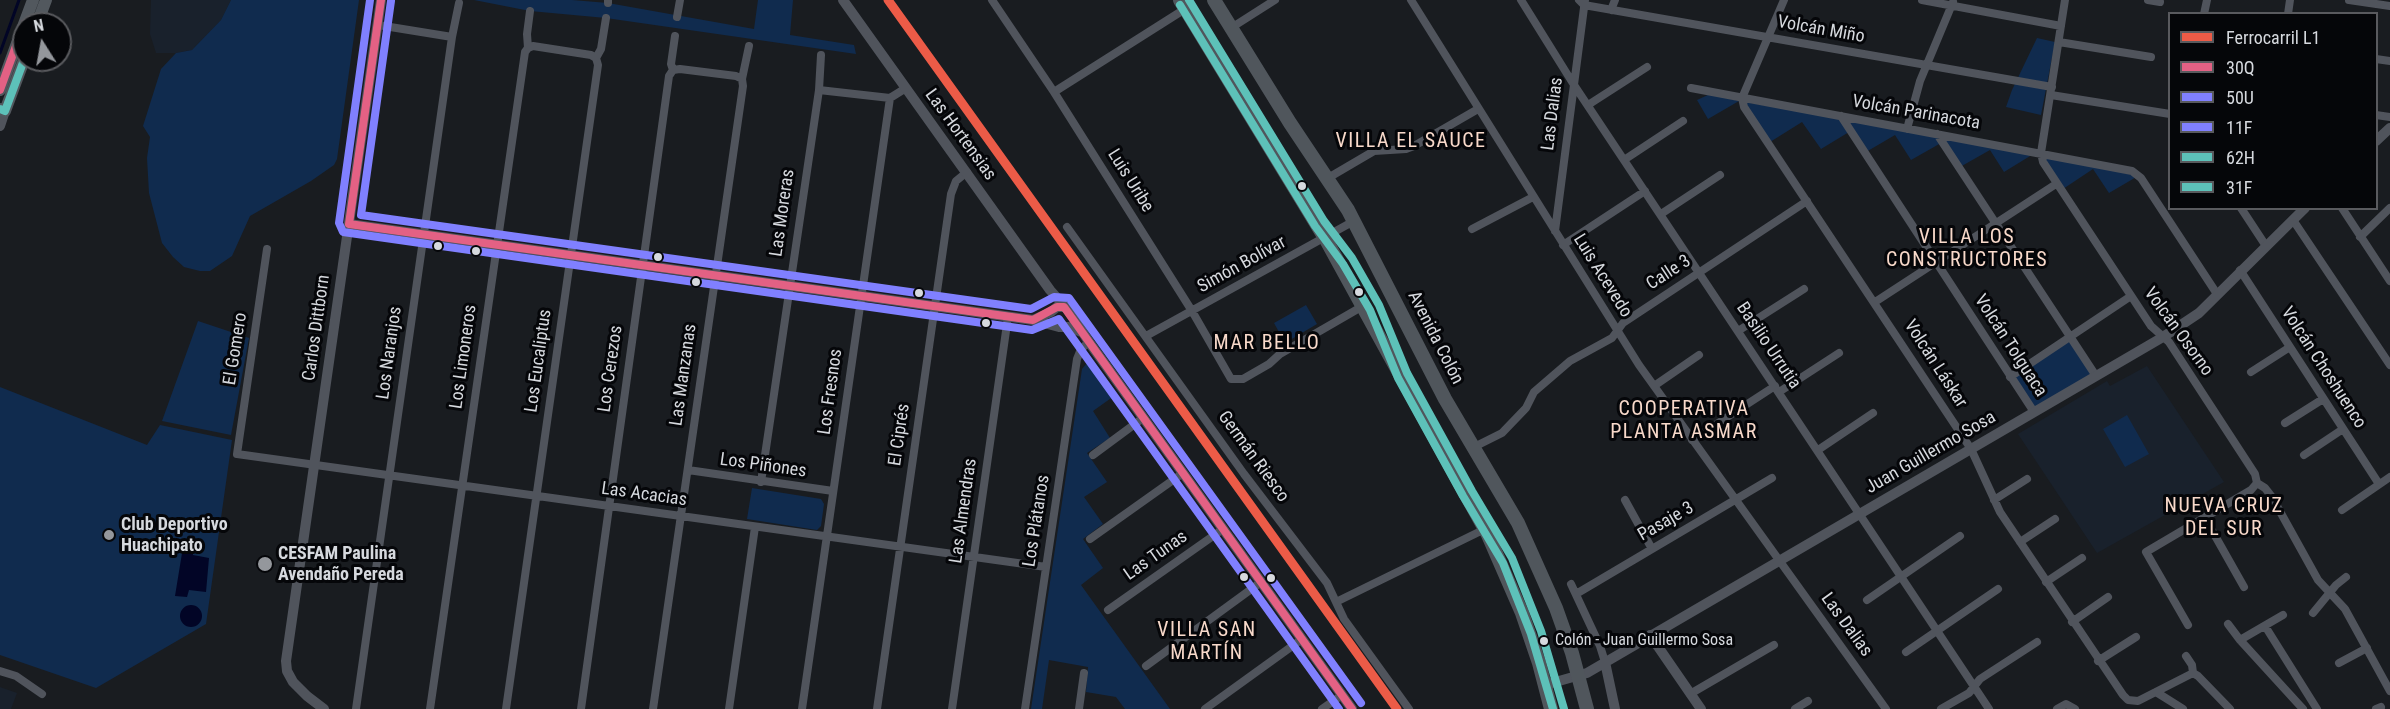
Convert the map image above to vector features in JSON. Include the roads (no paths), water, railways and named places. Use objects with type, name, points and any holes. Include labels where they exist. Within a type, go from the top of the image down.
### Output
[{"type":"main road","name":"Avenida Colón","points":[[1214,0],[1354,221],[1445,399],[1506,501],[1537,562],[1560,619],[1587,709]]},
{"type":"main road","points":[[1183,5],[1325,238],[1485,529],[1522,613],[1551,709]]},
{"type":"main road","points":[[0,90],[12,57]]},
{"type":"main road","points":[[4,105],[19,72]]},
{"type":"street","name":"Carlos Dittborn","points":[[324,709],[306,696],[293,682],[287,670],[286,661],[381,0]]},
{"type":"street","points":[[677,17],[681,0]]},
{"type":"street","name":"Las Hortensias","points":[[843,0],[1352,709]]},
{"type":"street","name":"Luis Uribe","points":[[992,0],[1054,92],[1192,311],[1228,375],[1235,380],[1243,378],[1363,306]]},
{"type":"street","points":[[1231,28],[1275,0]]},
{"type":"street","name":"Luis Acevedo","points":[[1411,0],[1617,332],[1779,560]]},
{"type":"street","name":"Basilio Urrutia","points":[[1521,0],[1574,85],[1989,709]]},
{"type":"street","points":[[1611,10],[1615,0]]},
{"type":"street","points":[[1742,98],[1784,0]]},
{"type":"street","points":[[1922,0],[1952,3],[2061,26]]},
{"type":"street","points":[[2041,153],[2065,0]]},
{"type":"street","points":[[2148,0],[2160,2]]},
{"type":"street","points":[[2349,0],[2390,6]]},
{"type":"street","name":"Las Dalias","points":[[1554,232],[1574,85],[1582,2]]},
{"type":"street","name":"Volcán Miño","points":[[1582,2],[1611,10],[1927,65],[2168,114]]},
{"type":"street","name":"Los Naranjos","points":[[356,709],[452,37],[459,3]]},
{"type":"street","points":[[1907,129],[1915,97],[1952,3]]},
{"type":"street","points":[[1054,92],[1183,5]]},
{"type":"street","name":"Los Limoneros","points":[[430,709],[525,52],[528,48],[526,34],[530,11]]},
{"type":"street","name":"Los Eucaliptus","points":[[506,709],[598,65],[596,58],[601,49],[606,18]]},
{"type":"street","points":[[378,25],[452,37]]},
{"type":"street","name":"Los Cerezos","points":[[581,709],[669,76],[673,70],[671,64],[675,36]]},
{"type":"street","points":[[2059,42],[2151,57]]},
{"type":"street","points":[[528,48],[533,46],[596,58]]},
{"type":"street","name":"Las Manzanas","points":[[653,709],[743,86],[742,79],[749,46]]},
{"type":"street","name":"Las Moreras","points":[[761,482],[819,90],[821,56]]},
{"type":"street","points":[[1588,105],[1647,67]]},
{"type":"street","points":[[673,70],[736,76],[742,79]]},
{"type":"street","points":[[819,90],[891,98],[906,88]]},
{"type":"street","name":"Volcán Parinacota","points":[[1691,88],[2135,172],[2217,294]]},
{"type":"street","name":"Los Fresnos","points":[[802,709],[891,98]]},
{"type":"street","name":"Volcán Láskar","points":[[1742,98],[1744,107],[1971,449],[1994,500],[2098,661],[2126,698],[2131,701],[2138,701],[2156,692]]},
{"type":"street","points":[[0,126],[4,105]]},
{"type":"street","points":[[1328,178],[1374,151],[1406,149],[1414,146],[1478,109]]},
{"type":"street","name":"Volcán Tolguaca","points":[[1841,116],[2034,412]]},
{"type":"street","points":[[1624,160],[1683,121]]},
{"type":"street","points":[[2378,139],[2390,128]]},
{"type":"street","points":[[1937,134],[2096,376]]},
{"type":"street","name":"Volcán Osorno","points":[[2041,153],[2043,162],[2056,184],[2151,326],[2169,342],[2255,474],[2257,483],[2265,488],[2272,497],[2318,579],[2345,609],[2390,691]]},
{"type":"street","name":"El Ciprés","points":[[877,709],[952,190],[959,178],[967,172]]},
{"type":"street","points":[[1661,214],[1720,176]]},
{"type":"street","points":[[1875,303],[2056,184]]},
{"type":"street","points":[[1563,245],[1645,191]]},
{"type":"street","points":[[1472,229],[1533,196]]},
{"type":"street","name":"Calle 3","points":[[1474,447],[1502,433],[1526,408],[1534,392],[1570,361],[1612,338],[1623,323],[1807,201]]},
{"type":"street","points":[[2360,237],[2390,208]]},
{"type":"street","points":[[2242,210],[2266,246]]},
{"type":"street","name":"Juan Guillermo Sosa","points":[[1545,685],[1579,677],[2163,337],[2199,313],[2303,210]]},
{"type":"street","points":[[2343,210],[2389,276]]},
{"type":"street","points":[[2293,220],[2390,365]]},
{"type":"street","name":"Simón Bolívar","points":[[1146,336],[1354,221]]},
{"type":"street","points":[[349,224],[1033,320],[1082,332]]},
{"type":"street","name":"Germán Riesco","points":[[1066,227],[1244,474],[1327,583],[1344,619],[1409,709]]},
{"type":"street","name":"El Gomero","points":[[237,454],[267,249]]},
{"type":"street","name":"Volcán Choshuenco","points":[[2240,270],[2379,484]]},
{"type":"street","points":[[1738,330],[1803,289]]},
{"type":"street","name":"Las Hortensias","points":[[1050,290],[1052,311]]},
{"type":"street","points":[[2010,376],[2131,296]]},
{"type":"street","points":[[1033,320],[1057,307],[1068,311],[1069,323],[1059,326]]},
{"type":"street","points":[[1052,311],[1050,318],[1059,326]]},
{"type":"street","name":"Las Almendras","points":[[952,709],[1008,317]]},
{"type":"street","name":"Los Plátanos","points":[[1025,709],[1077,360],[1081,349],[1089,342]]},
{"type":"street","points":[[2251,372],[2290,347]]},
{"type":"street","points":[[1692,440],[1839,353]]},
{"type":"street","points":[[1654,386],[1699,355]]},
{"type":"street","points":[[2285,423],[2323,399]]},
{"type":"street","points":[[1818,450],[1873,413]]},
{"type":"street","points":[[1092,454],[1143,418]]},
{"type":"street","points":[[2304,455],[2343,429]]},
{"type":"street","name":"Las Acacias","points":[[237,454],[973,559],[1046,567]]},
{"type":"street","name":"Los Piñones","points":[[688,471],[833,491]]},
{"type":"street","points":[[1090,539],[1183,473]]},
{"type":"street","points":[[2342,510],[2390,477]]},
{"type":"street","name":"Pasaje 3","points":[[1576,594],[1772,478]]},
{"type":"street","points":[[1994,500],[2027,479]]},
{"type":"street","points":[[2188,625],[2146,552],[2252,490],[2257,483]]},
{"type":"street","points":[[1625,500],[1652,549]]},
{"type":"street","points":[[2205,518],[2244,587]]},
{"type":"street","points":[[2020,542],[2055,519]]},
{"type":"street","points":[[729,709],[754,527]]},
{"type":"street","name":"Las Tunas","points":[[1108,610],[1223,529]]},
{"type":"street","points":[[1336,602],[1485,529]]},
{"type":"street","points":[[1867,600],[1960,536]]},
{"type":"street","points":[[2046,582],[2082,558]]},
{"type":"street","name":"Las Dalias","points":[[1779,560],[1886,709]]},
{"type":"street","points":[[2313,614],[2346,577]]},
{"type":"street","points":[[1146,666],[1261,582]]},
{"type":"street","points":[[1571,584],[1600,646],[1615,709]]},
{"type":"street","points":[[1906,652],[1998,589]]},
{"type":"street","points":[[2072,622],[2108,597]]},
{"type":"street","points":[[2240,640],[2283,615]]},
{"type":"street","points":[[2228,624],[2303,709]]},
{"type":"street","points":[[2265,626],[2317,709]]},
{"type":"street","points":[[1650,635],[1701,709]]},
{"type":"street","points":[[2098,661],[2136,637]]},
{"type":"street","points":[[1205,709],[1302,639]]},
{"type":"street","points":[[1941,709],[1969,693],[1980,679],[2037,642]]},
{"type":"street","points":[[1690,694],[1774,645]]},
{"type":"street","points":[[2339,663],[2367,648]]},
{"type":"street","points":[[2186,656],[2192,665],[2193,673]]},
{"type":"street","points":[[0,670],[16,676],[42,694]]},
{"type":"street","points":[[1079,709],[1084,673]]},
{"type":"street","points":[[2156,692],[2193,673]]},
{"type":"street","points":[[2193,673],[2230,709]]},
{"type":"street","points":[[2156,692],[2183,709]]},
{"type":"street","points":[[1322,709],[1342,695]]},
{"type":"street","points":[[1795,709],[1808,701]]},
{"type":"street","points":[[2057,709],[2066,704],[2075,709]]},
{"type":"waterway","points":[[0,53],[19,0]]},
{"type":"rail line","name":"L1","points":[[888,0],[1397,709]]},
{"type":"place","name":"Club Deportivo Huachipato","points":[[109,535]]},
{"type":"place","name":"CESFAM Paulina Avendaño Pereda","points":[[265,564]]},
{"type":"place","name":"Colón - Juan Guillermo Sosa","points":[[1544,641]]},
{"type":"district","name":"VILLA EL SAUCE","points":[[1411,142]]},
{"type":"district","name":"VILLA LOS CONSTRUCTORES","points":[[1967,250]]},
{"type":"district","name":"MAR BELLO","points":[[1267,344]]},
{"type":"district","name":"COOPERATIVA PLANTA ASMAR","points":[[1684,422]]},
{"type":"district","name":"NUEVA CRUZ DEL SUR","points":[[2224,518]]},
{"type":"district","name":"VILLA SAN MARTÍN","points":[[1207,642]]}]
